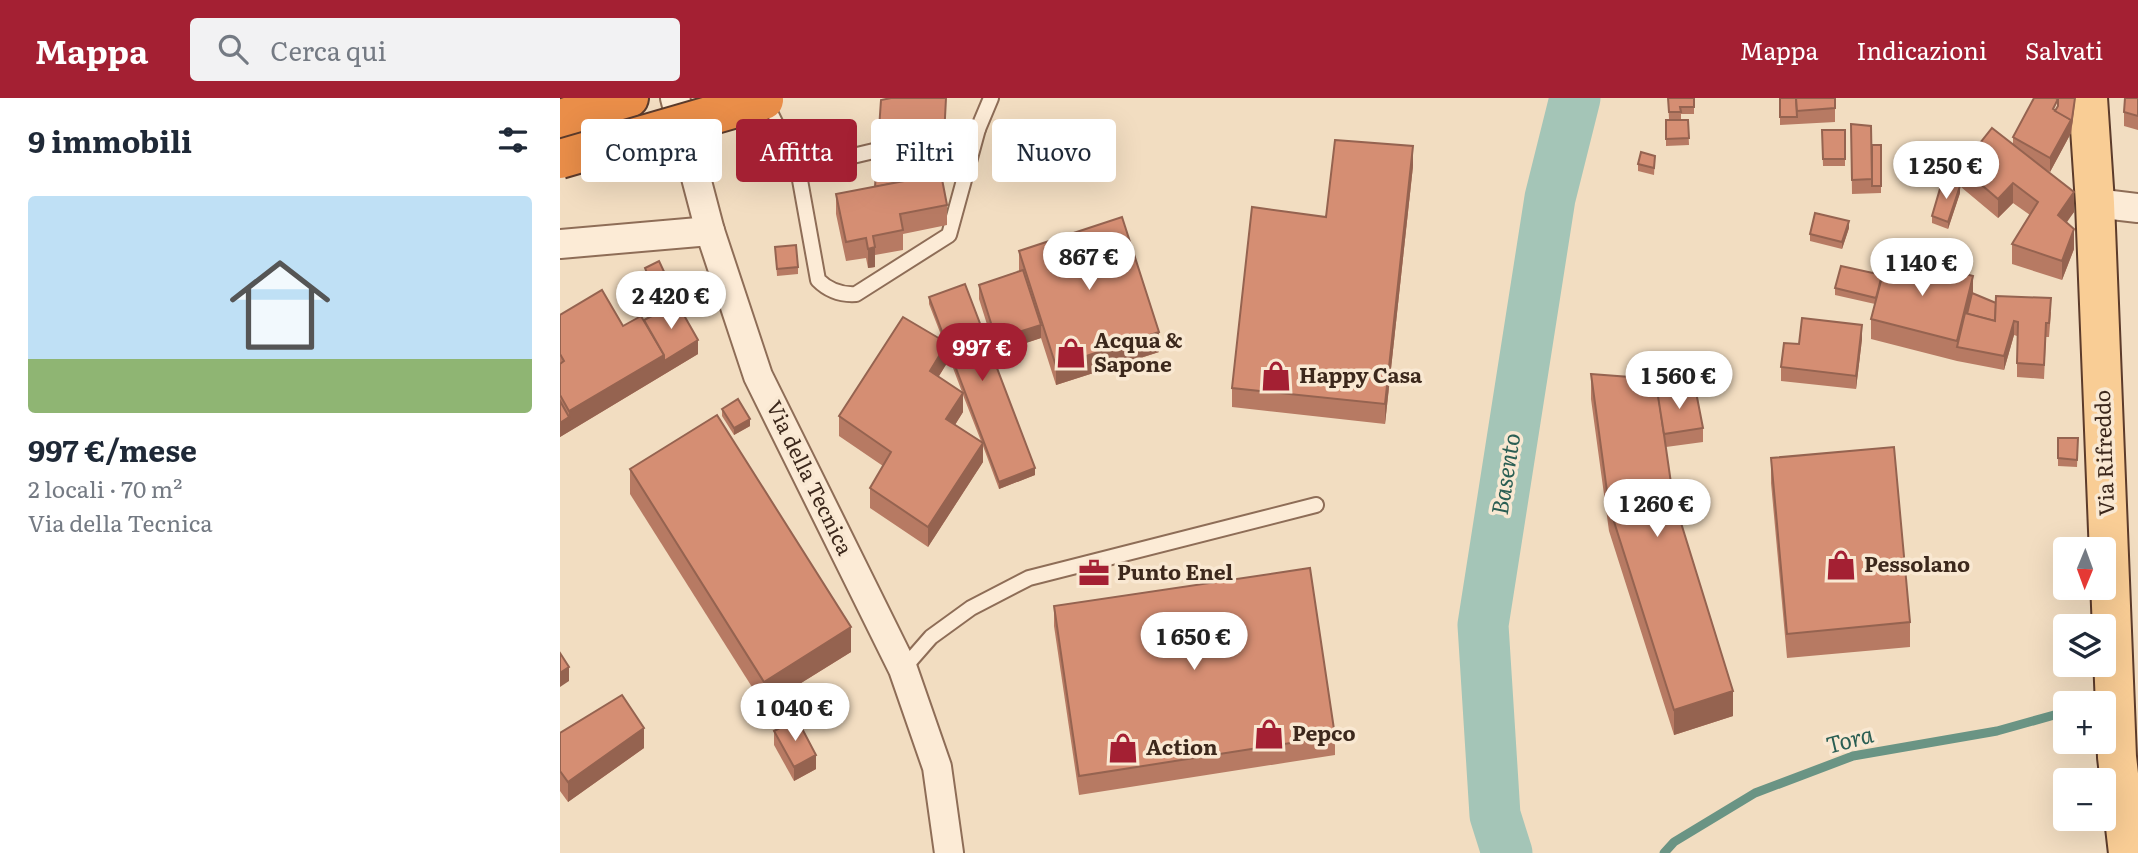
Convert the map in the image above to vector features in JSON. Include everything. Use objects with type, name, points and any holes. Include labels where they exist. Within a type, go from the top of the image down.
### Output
[{"type":"highway","points":[[560,119],[629,98]]},
{"type":"highway","points":[[560,159],[768,99]]},
{"type":"main road","name":"Via Rifreddo","points":[[2088,98],[2095,203],[2117,757],[2126,852]]},
{"type":"street","name":"Via della Tecnica","points":[[675,98],[710,231],[758,376],[903,669],[937,767],[949,853]]},
{"type":"street","points":[[2095,203],[2138,208]]},
{"type":"street","points":[[560,244],[710,231]]},
{"type":"lane","points":[[978,130],[991,98]]},
{"type":"lane","points":[[768,99],[777,119]]},
{"type":"lane","points":[[800,182],[818,280],[834,291],[847,295],[856,294],[949,235],[964,182]]},
{"type":"lane","points":[[903,669],[931,637],[971,608],[1029,578],[1316,505]]},
{"type":"building","points":[[946,98],[945,119],[880,119],[881,100]]},
{"type":"building","points":[[1668,98],[1694,98],[1694,107],[1680,107],[1681,112],[1669,112]]},
{"type":"building","points":[[1780,98],[1796,98],[1797,117],[1780,117]]},
{"type":"building","points":[[1796,98],[1835,98],[1835,108],[1797,111]]},
{"type":"building","points":[[2034,98],[2058,99],[2053,109],[2071,120],[2050,158],[2013,137]]},
{"type":"building","points":[[2056,98],[2075,98],[2071,126],[2071,120],[2055,111],[2058,106]]},
{"type":"building","points":[[2125,98],[2138,98],[2138,116],[2124,112]]},
{"type":"building","points":[[1666,120],[1688,120],[1689,138],[1666,139]]},
{"type":"building","points":[[1851,124],[1871,126],[1872,179],[1852,180]]},
{"type":"building","points":[[1992,128],[2074,192],[2058,215],[2074,229],[2062,261],[2012,244],[2038,202],[2013,183],[1998,199],[1961,167]]},
{"type":"building","points":[[1822,130],[1845,130],[1845,159],[1823,159]]},
{"type":"building","points":[[1335,140],[1413,146],[1385,404],[1232,388],[1252,207],[1326,217]]},
{"type":"building","points":[[1872,145],[1881,145],[1881,186],[1872,186]]},
{"type":"building","points":[[1641,152],[1655,156],[1654,168],[1638,164]]},
{"type":"building","points":[[875,182],[900,182],[875,187]]},
{"type":"building","points":[[899,182],[943,182],[947,205],[900,214],[903,230],[873,236],[875,247],[868,249],[866,238],[846,242],[836,194]]},
{"type":"building","points":[[1942,182],[1960,186],[1948,222],[1932,216]]},
{"type":"building","points":[[1815,213],[1849,221],[1842,242],[1810,234]]},
{"type":"building","points":[[1122,217],[1159,332],[1056,366],[1019,251]]},
{"type":"building","points":[[796,245],[798,267],[777,269],[775,247]]},
{"type":"building","points":[[1888,254],[1973,276],[1957,341],[1871,319]]},
{"type":"building","points":[[659,261],[667,278],[653,285],[631,290],[631,276],[647,273],[645,268]]},
{"type":"building","points":[[1841,266],[1882,275],[1876,298],[1835,288]]},
{"type":"building","points":[[1023,270],[1041,325],[996,339],[979,285]]},
{"type":"building","points":[[965,284],[1035,468],[999,482],[929,297]]},
{"type":"building","points":[[602,290],[623,326],[641,316],[664,355],[569,411],[560,395],[560,364],[564,361],[560,354],[560,315]]},
{"type":"building","points":[[1972,293],[1996,303],[1995,321],[1967,314]]},
{"type":"building","points":[[1996,296],[2051,298],[2049,323],[2046,323],[2044,365],[2017,363],[2018,322],[2014,321],[2004,356],[1957,347],[1965,313],[1995,321]]},
{"type":"building","points":[[677,303],[698,340],[664,361],[664,355],[644,320]]},
{"type":"building","points":[[903,317],[947,343],[930,371],[963,393],[946,419],[983,443],[928,527],[870,488],[891,452],[839,416]]},
{"type":"building","points":[[1802,318],[1862,325],[1856,376],[1781,367],[1784,343],[1799,344]]},
{"type":"building","points":[[1591,374],[1656,379],[1673,497],[1733,691],[1674,710],[1609,506]]},
{"type":"building","points":[[1657,390],[1696,392],[1703,428],[1664,434]]},
{"type":"building","points":[[738,399],[750,419],[734,428],[722,409]]},
{"type":"building","points":[[560,401],[569,417],[560,423]]},
{"type":"building","points":[[717,415],[851,627],[764,682],[630,469]]},
{"type":"building","points":[[2058,438],[2078,438],[2077,460],[2058,458]]},
{"type":"building","name":"Pessolano","points":[[1894,447],[1910,622],[1787,634],[1771,458]]},
{"type":"building","points":[[1310,568],[1335,736],[1079,776],[1054,606]]},
{"type":"building","points":[[560,653],[569,667],[560,673]]},
{"type":"building","points":[[622,695],[644,728],[568,782],[560,771],[560,733]]},
{"type":"building","points":[[797,719],[816,755],[794,767],[774,731]]},
{"type":"waterway","name":"Basento","points":[[1507,853],[1495,815],[1483,625],[1550,198],[1575,98]]},
{"type":"waterway","name":"Tora","points":[[1664,853],[1674,842],[1755,793],[1853,756],[1997,731],[2053,715]]},
{"type":"place","name":"Acqua & Sapone","points":[[1071,353]]},
{"type":"place","name":"Happy Casa","points":[[1276,376]]},
{"type":"place","name":"Pessolano","points":[[1841,565]]},
{"type":"place","name":"Punto Enel","points":[[1094,573]]},
{"type":"place","name":"Pepco","points":[[1269,734]]},
{"type":"place","name":"Action","points":[[1123,748]]}]
